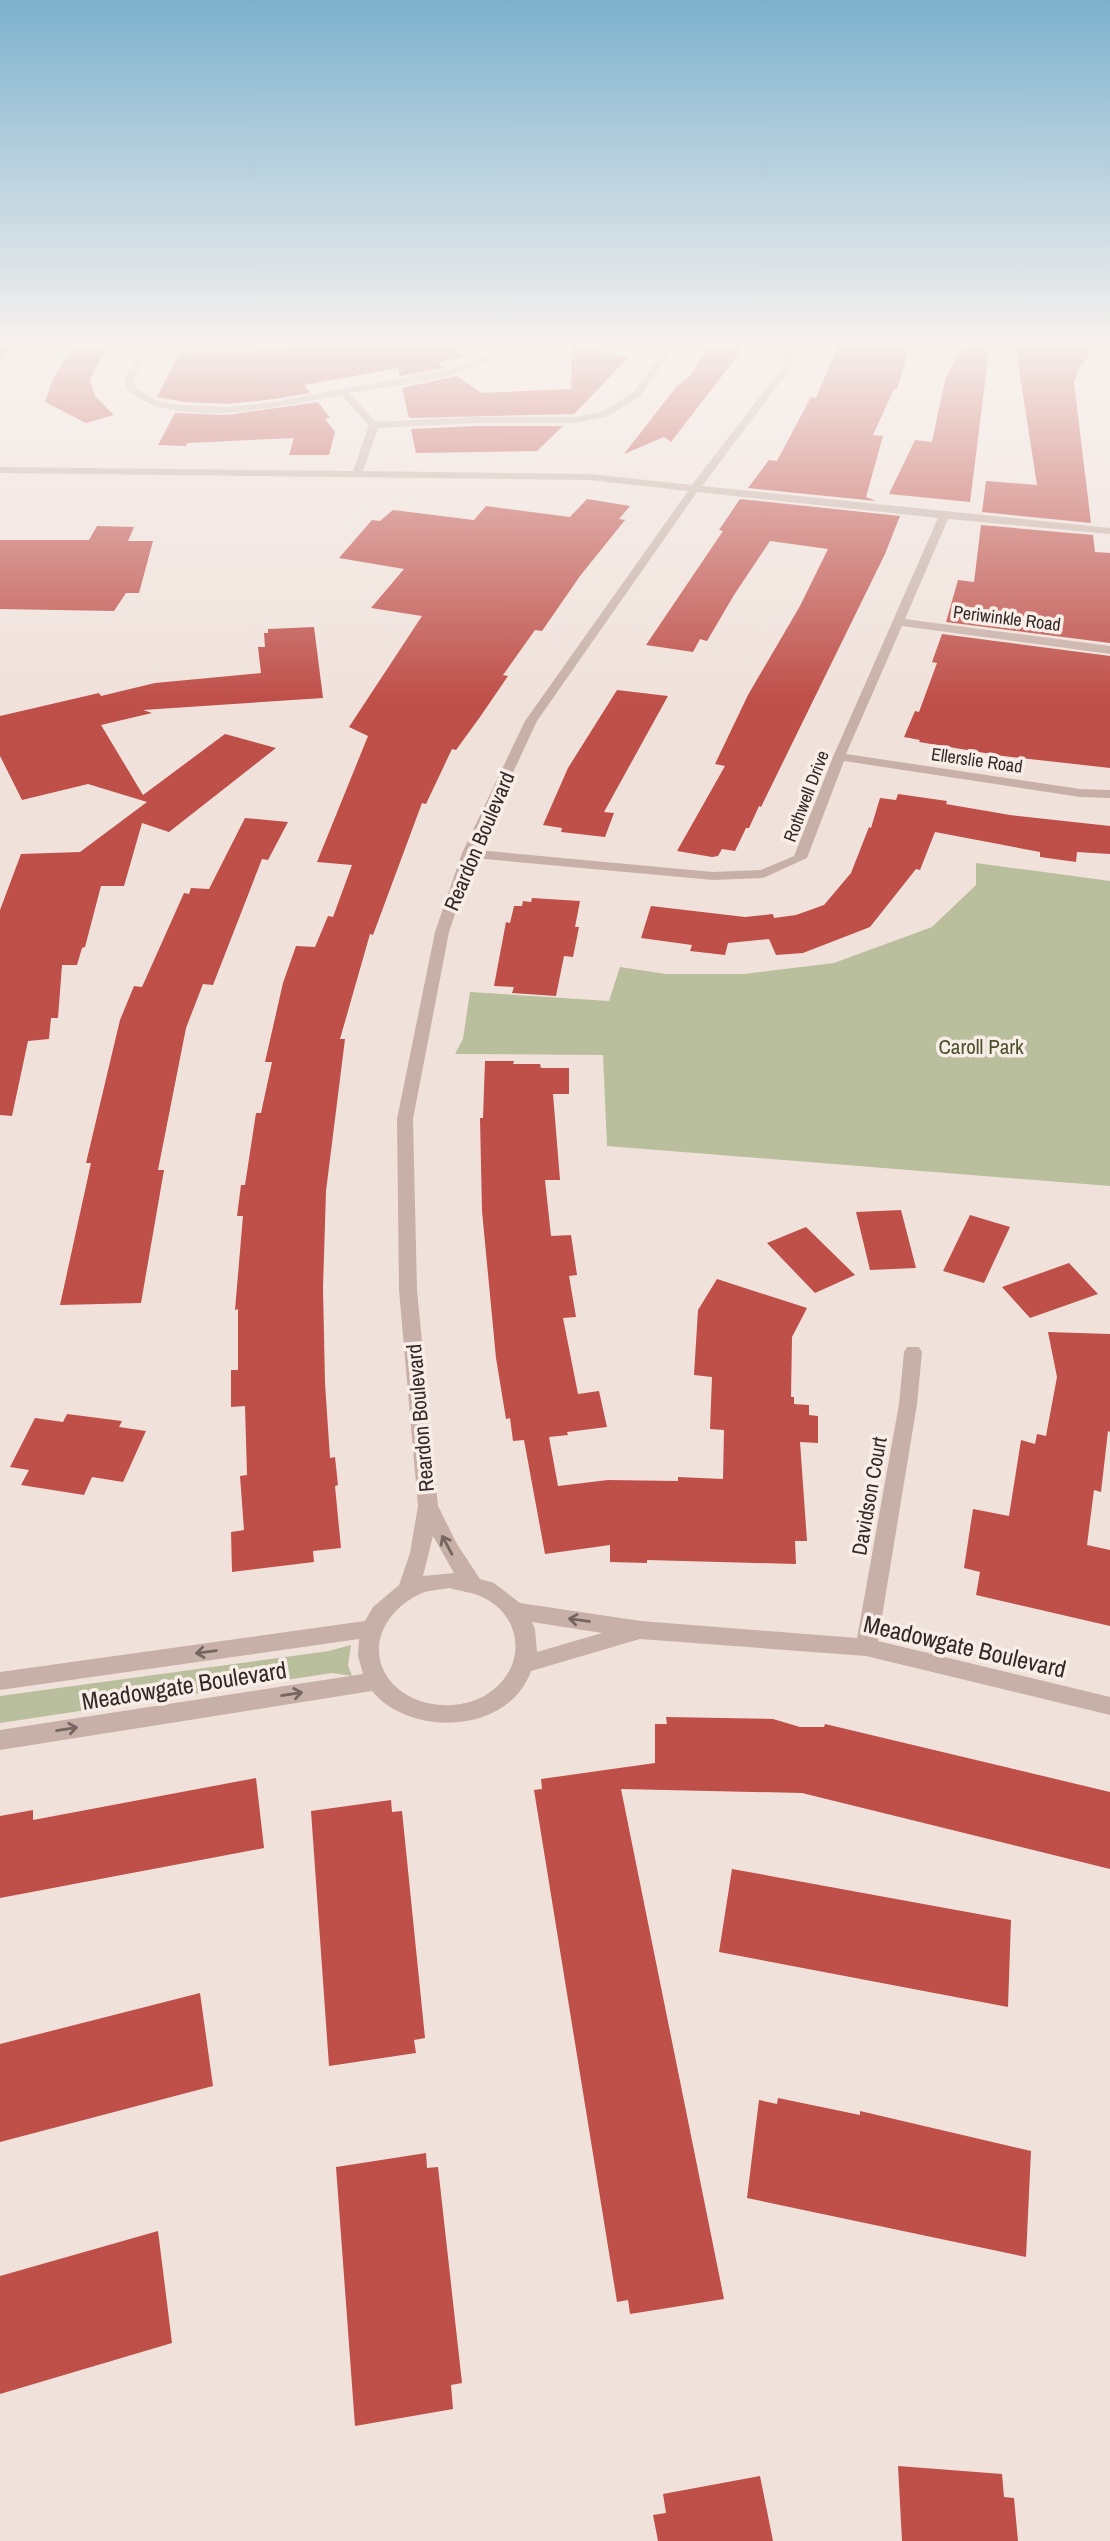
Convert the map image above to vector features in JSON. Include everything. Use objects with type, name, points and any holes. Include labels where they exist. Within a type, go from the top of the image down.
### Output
[{"type":"street","points":[[358,472],[362,462]]},
{"type":"street","name":"Reardon Boulevard","points":[[408,1590],[419,1553],[428,1506],[408,1290],[405,1118],[442,932],[469,853],[531,721],[715,462]]},
{"type":"street","points":[[0,470],[358,472],[590,477],[944,516],[1110,531]]},
{"type":"street","name":"Rothwell Drive","points":[[469,853],[713,876],[763,874],[800,858],[839,757],[944,516]]},
{"type":"street","name":"Periwinkle Road","points":[[898,622],[1110,650]]},
{"type":"street","name":"Ellerslie Road","points":[[839,757],[1110,794]]},
{"type":"street","name":"Davidson Court","points":[[866,1647],[908,1404],[913,1352]]},
{"type":"street","name":"Reardon Boulevard","points":[[428,1506],[449,1549],[471,1582]]},
{"type":"street","points":[[449,1580],[471,1582],[498,1593],[518,1611],[528,1637],[525,1664],[511,1688],[486,1706],[455,1715],[424,1713],[396,1701],[376,1681],[367,1656],[371,1629],[385,1606],[408,1590],[428,1583],[449,1580]]},
{"type":"street","name":"Meadowgate Boulevard","points":[[518,1611],[641,1630],[866,1647],[1110,1706]]},
{"type":"street","name":"Meadowgate Boulevard","points":[[0,1681],[371,1629]]},
{"type":"street","name":"Meadowgate Boulevard","points":[[525,1664],[641,1630]]},
{"type":"street","name":"Meadowgate Boulevard","points":[[0,1740],[376,1681]]},
{"type":"green space","name":"Caroll Park","points":[[976,863],[1110,881],[1110,1186],[607,1146],[603,1055],[455,1054],[463,1039],[470,992],[609,1001],[620,967],[666,974],[744,974],[834,963],[932,927],[976,885]]},
{"type":"green space","points":[[351,1645],[348,1665],[352,1676],[332,1673],[0,1723],[0,1696],[329,1651]]},
{"type":"building","points":[[768,462],[876,462],[866,497],[876,501],[748,488]]},
{"type":"building","points":[[905,462],[975,462],[970,502],[889,494]]},
{"type":"building","points":[[1033,462],[1084,462],[1091,523],[982,512],[986,481],[1037,485]]},
{"type":"building","points":[[587,499],[630,506],[619,519],[625,520],[580,576],[542,631],[535,630],[503,675],[508,676],[456,750],[452,749],[426,804],[422,803],[373,935],[370,934],[340,1039],[345,1039],[326,1191],[323,1288],[330,1458],[335,1457],[341,1548],[313,1551],[314,1562],[232,1572],[231,1532],[244,1530],[240,1476],[247,1475],[245,1406],[231,1407],[231,1370],[238,1370],[238,1309],[235,1310],[243,1216],[237,1216],[241,1185],[245,1185],[256,1113],[261,1113],[272,1062],[265,1062],[283,983],[296,946],[315,947],[328,916],[333,917],[352,865],[317,862],[368,736],[349,727],[422,616],[371,608],[404,569],[339,558],[372,520],[380,521],[393,510],[474,520],[486,506],[570,517]]},
{"type":"building","points":[[740,499],[900,516],[885,554],[761,807],[759,806],[749,828],[746,828],[735,851],[722,849],[718,856],[712,857],[677,851],[725,766],[715,764],[748,695],[800,606],[828,549],[770,541],[707,641],[700,639],[693,652],[646,645],[723,531],[719,530]]},
{"type":"building","points":[[981,525],[1093,535],[1095,552],[1110,553],[1110,643],[946,622],[958,580],[974,582]]},
{"type":"building","points":[[97,526],[134,527],[128,541],[153,541],[139,593],[126,593],[114,611],[0,609],[0,540],[89,540]]},
{"type":"building","points":[[314,627],[323,698],[143,710],[152,713],[101,725],[143,795],[225,734],[276,748],[169,832],[142,823],[124,886],[101,886],[85,947],[82,948],[77,965],[62,965],[58,1018],[51,1018],[49,1039],[28,1041],[12,1116],[0,1115],[0,910],[21,854],[80,852],[147,802],[88,784],[22,800],[0,756],[0,716],[155,683],[261,673],[258,647],[265,647],[264,633],[268,633],[268,629]]},
{"type":"building","points":[[942,634],[1110,656],[1110,768],[1003,756],[904,737],[915,711],[919,712],[937,663],[932,662]]},
{"type":"building","points":[[617,690],[668,696],[604,812],[614,813],[605,837],[561,832],[562,828],[543,825],[568,768]]},
{"type":"building","points":[[898,794],[947,801],[946,804],[1010,815],[1110,826],[1110,854],[1077,852],[1076,862],[1040,857],[1040,852],[935,832],[920,870],[916,869],[870,927],[803,953],[776,955],[769,939],[728,943],[725,955],[690,951],[692,945],[641,938],[651,906],[745,917],[773,914],[774,918],[796,915],[824,905],[851,873],[869,827],[871,828],[880,798],[896,800]]},
{"type":"building","points":[[245,818],[288,822],[268,860],[262,859],[213,985],[203,984],[186,1028],[158,1170],[164,1170],[141,1303],[60,1305],[91,1163],[86,1163],[120,1020],[134,986],[142,987],[184,893],[189,894],[191,888],[209,889]]},
{"type":"building","points":[[532,898],[580,901],[575,927],[579,927],[573,957],[564,956],[556,996],[512,993],[514,987],[494,986],[506,922],[510,923],[514,906],[522,906],[523,901],[531,902]]},
{"type":"building","points":[[485,1061],[514,1061],[513,1064],[540,1064],[541,1068],[569,1068],[569,1094],[553,1094],[560,1180],[545,1180],[551,1236],[571,1235],[577,1275],[569,1276],[576,1317],[563,1318],[578,1394],[599,1391],[607,1427],[549,1437],[558,1486],[608,1480],[678,1481],[678,1477],[723,1479],[724,1430],[710,1429],[712,1377],[694,1375],[698,1310],[717,1279],[807,1308],[792,1337],[791,1397],[794,1397],[794,1404],[809,1405],[809,1415],[818,1416],[818,1443],[800,1442],[807,1541],[795,1541],[796,1564],[647,1560],[647,1563],[610,1562],[610,1545],[545,1554],[524,1440],[513,1441],[510,1418],[506,1419],[496,1358],[482,1211],[480,1118],[483,1118]]},
{"type":"building","points":[[901,1210],[916,1268],[870,1270],[856,1212]]},
{"type":"building","points":[[970,1215],[1010,1227],[984,1283],[943,1271]]},
{"type":"building","points":[[806,1227],[855,1275],[815,1293],[767,1243]]},
{"type":"building","points":[[1069,1263],[1098,1294],[1030,1318],[1002,1287]]},
{"type":"building","points":[[1048,1332],[1110,1334],[1110,1432],[1108,1431],[1101,1492],[1094,1490],[1087,1545],[1110,1550],[1110,1626],[976,1595],[980,1572],[964,1568],[973,1509],[1009,1516],[1021,1440],[1035,1444],[1037,1434],[1046,1436],[1057,1377]]},
{"type":"building","points":[[67,1414],[122,1421],[119,1427],[146,1431],[123,1482],[92,1477],[84,1495],[21,1485],[29,1470],[10,1467],[35,1418],[63,1422]]},
{"type":"building","points":[[666,1717],[773,1719],[800,1727],[824,1727],[825,1724],[1110,1792],[1110,1869],[802,1793],[621,1789],[724,2299],[630,2314],[628,2300],[617,2302],[534,1790],[542,1789],[541,1779],[655,1763],[655,1724],[667,1724]]},
{"type":"building","points":[[256,1778],[264,1848],[0,1898],[0,1816],[33,1810],[33,1820]]},
{"type":"building","points":[[391,1800],[392,1812],[402,1811],[425,2038],[414,2040],[416,2053],[329,2066],[311,1811]]},
{"type":"building","points":[[732,1869],[1011,1920],[1008,2007],[719,1952]]},
{"type":"building","points":[[200,1993],[213,2086],[0,2142],[0,2044]]},
{"type":"building","points":[[778,2098],[860,2115],[860,2111],[1031,2151],[1026,2257],[747,2198],[759,2100],[777,2104]]},
{"type":"building","points":[[426,2153],[427,2168],[438,2167],[462,2383],[451,2385],[453,2409],[355,2426],[336,2167]]},
{"type":"building","points":[[158,2231],[172,2343],[0,2394],[0,2276]]},
{"type":"building","points":[[898,2466],[1002,2474],[1004,2497],[1014,2498],[1018,2541],[902,2541]]},
{"type":"building","points":[[760,2476],[773,2541],[658,2541],[653,2515],[666,2513],[663,2494]]}]
